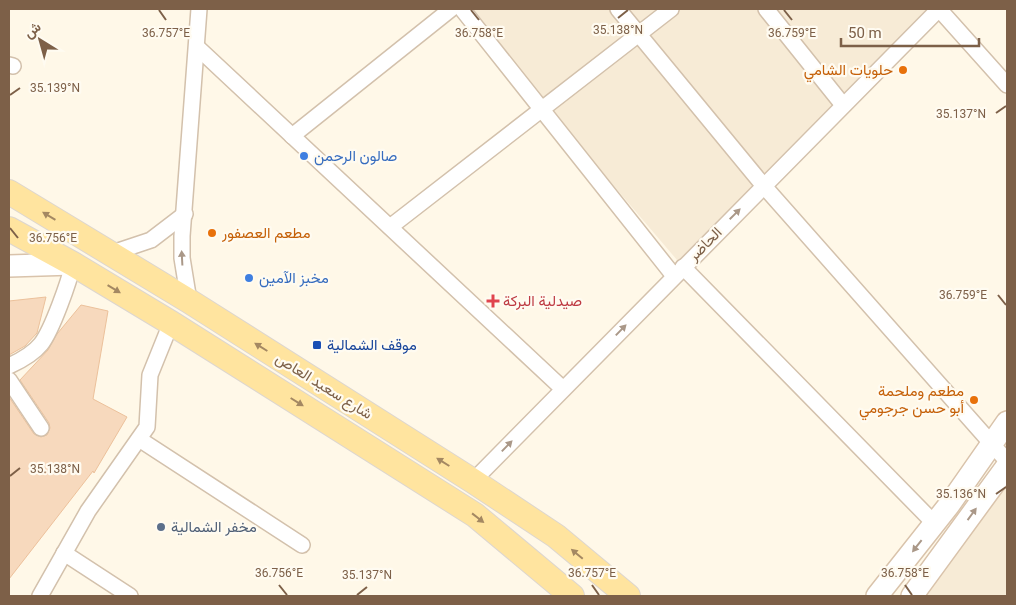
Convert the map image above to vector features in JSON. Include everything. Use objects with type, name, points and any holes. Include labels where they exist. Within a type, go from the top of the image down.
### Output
[{"type":"main road","name":"شارع سعيد العاص","points":[[9,192],[112,253],[473,481],[556,536],[628,596]]},
{"type":"main road","points":[[9,229],[171,323],[475,515],[572,596]]},
{"type":"main road","points":[[9,266],[72,264]]},
{"type":"main road","points":[[878,596],[935,524],[1007,422]]},
{"type":"main road","points":[[912,596],[1007,466]]},
{"type":"street","points":[[189,301],[182,258],[199,9]]},
{"type":"street","points":[[292,136],[451,9]]},
{"type":"street","points":[[462,9],[542,109],[678,272],[935,524]]},
{"type":"street","points":[[618,9],[763,186],[1007,461]]},
{"type":"street","points":[[390,227],[671,9]]},
{"type":"street","points":[[766,9],[843,105]]},
{"type":"street","points":[[939,9],[1007,85]]},
{"type":"street","name":"الحاضر","points":[[473,481],[939,9]]},
{"type":"street","points":[[197,47],[563,389]]},
{"type":"street","points":[[112,253],[151,240],[184,214]]},
{"type":"street","points":[[9,366],[21,360],[41,344],[68,283],[72,264]]},
{"type":"street","points":[[40,596],[88,510],[147,427],[150,375],[171,323]]},
{"type":"street","points":[[9,380],[41,428]]},
{"type":"street","points":[[139,439],[302,545]]},
{"type":"street","points":[[64,553],[130,596]]},
{"type":"shaded area","points":[[463,9],[927,9],[683,267]]},
{"type":"shaded area","points":[[1007,466],[1007,596],[912,596]]},
{"type":"building","points":[[46,297],[37,333],[25,346],[9,355],[9,301]]},
{"type":"building","points":[[81,305],[108,311],[93,399],[127,417],[94,473],[93,471],[9,579],[9,397],[34,434],[41,437],[47,435],[50,428],[49,423],[20,380],[48,350],[57,334]]},
{"type":"place","name":"حلويات الشامي","points":[[903,70]]},
{"type":"place","name":"صالون الرحمن","points":[[304,156]]},
{"type":"place","name":"مطعم العصفور","points":[[212,233]]},
{"type":"place","name":"مخبز الآمين","points":[[249,278]]},
{"type":"place","name":"صيدلية البركة","points":[[493,301]]},
{"type":"place","name":"موقف الشمالية","points":[[317,345]]},
{"type":"place","name":"مطعم وملحمة أبو حسن جرجومي","points":[[974,400]]},
{"type":"place","name":"مخفر الشمالية","points":[[161,527]]}]
